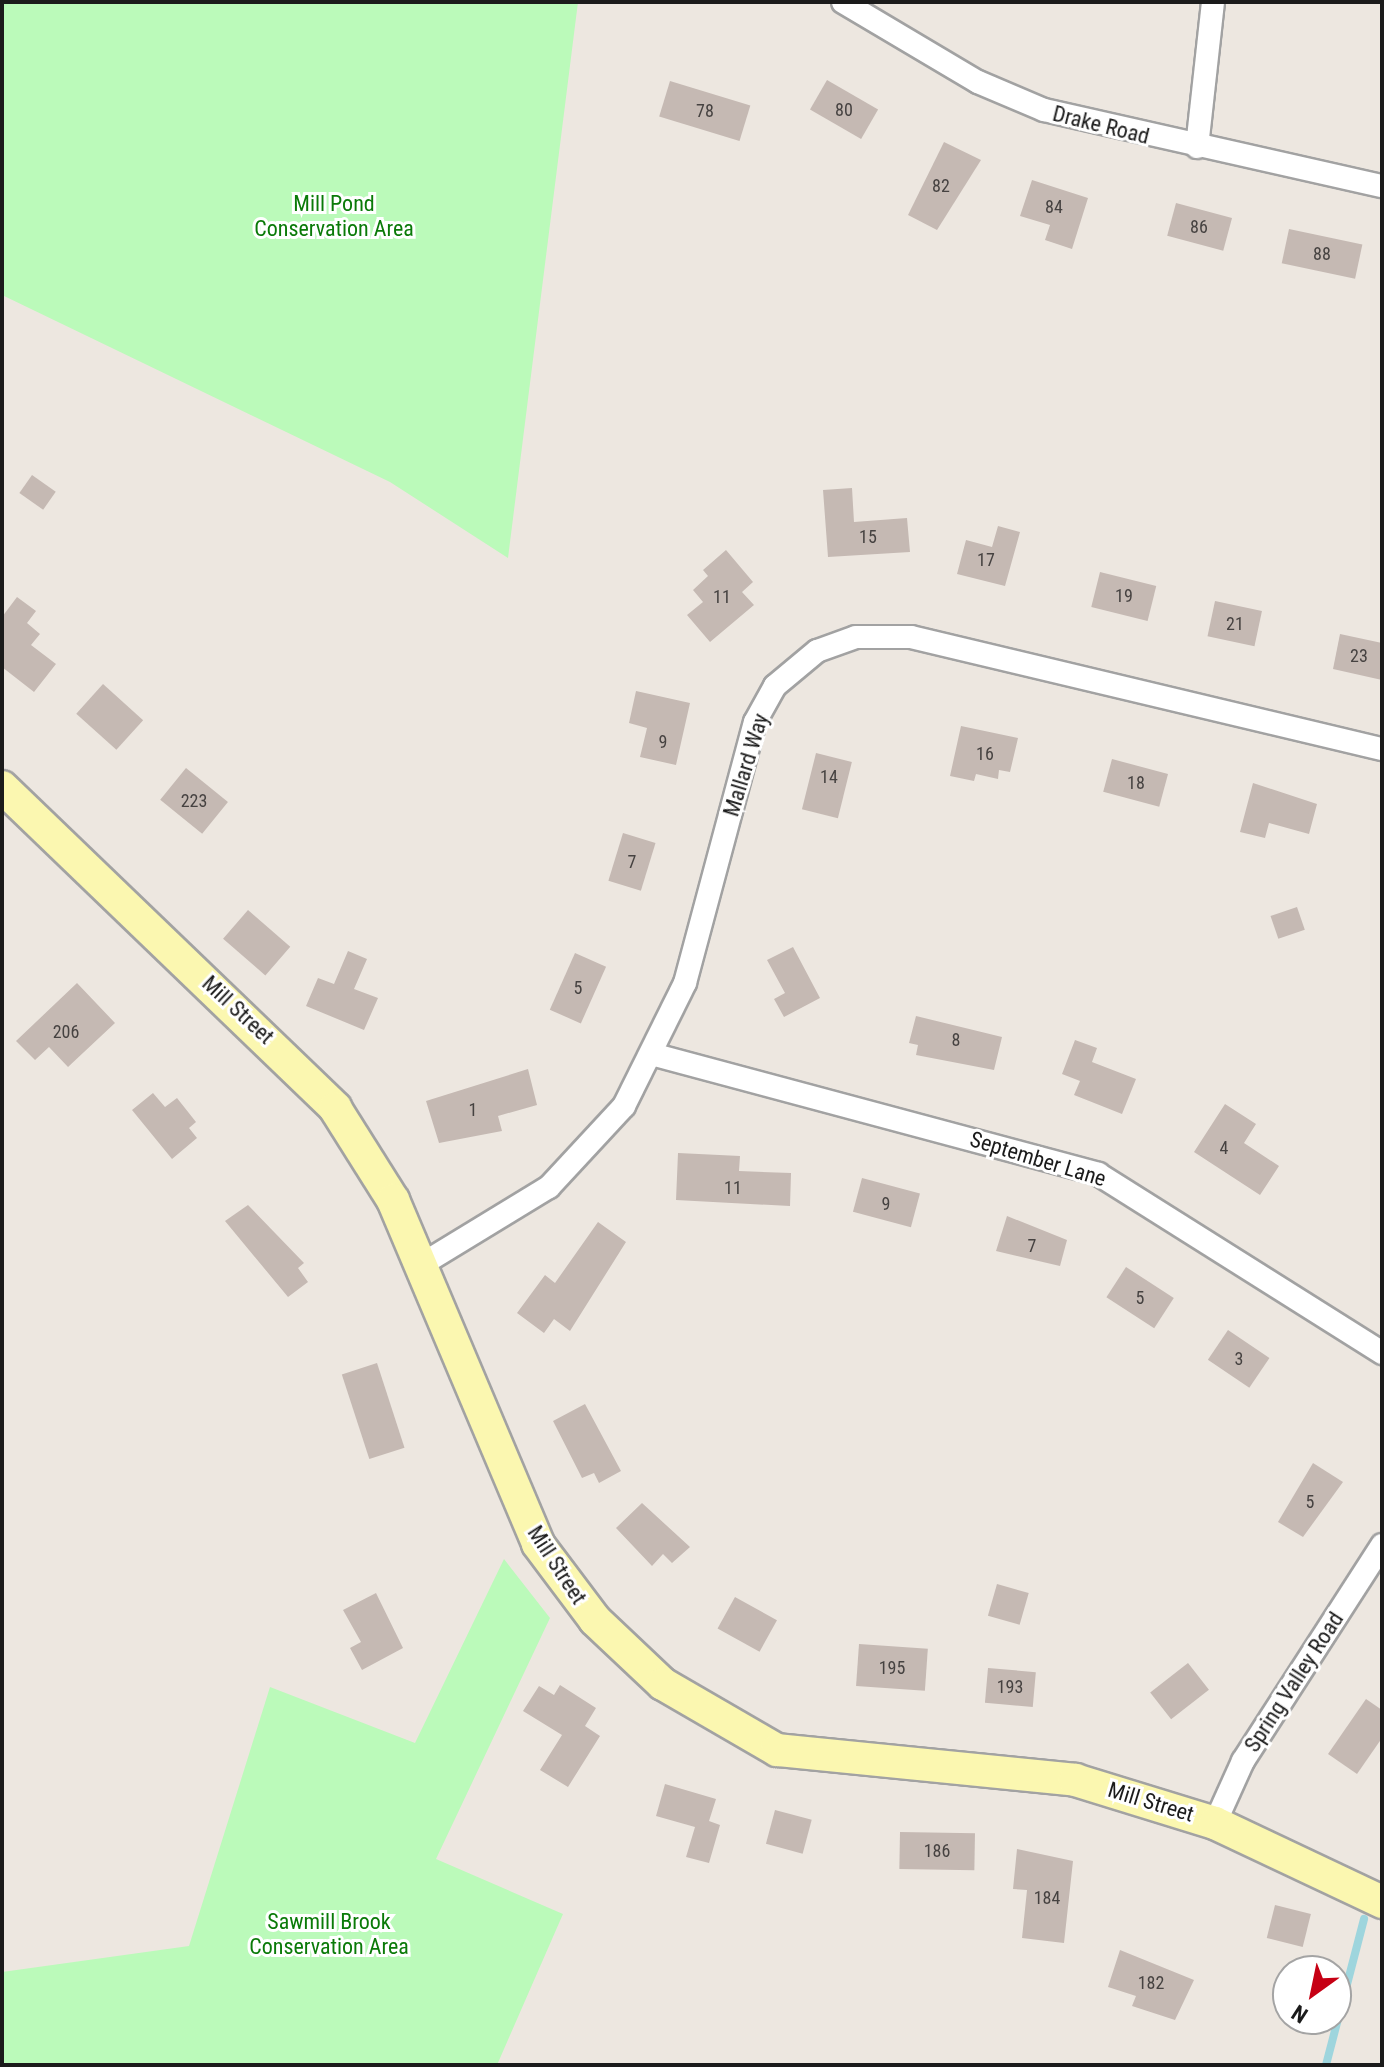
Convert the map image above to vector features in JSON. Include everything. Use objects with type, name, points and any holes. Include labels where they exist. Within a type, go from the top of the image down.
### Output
[{"type":"street","name":"Drake Road","points":[[843,2],[1010,98],[1197,147],[1382,186]]},
{"type":"street","points":[[1197,147],[1213,2]]},
{"type":"street","name":"Mallard Way","points":[[421,1265],[549,1187],[607,1130],[655,1055],[693,959],[761,710],[785,676],[830,645],[870,635],[911,637],[1382,749]]},
{"type":"street","name":"Mill Street","points":[[2,787],[307,1075],[357,1140],[421,1265],[538,1544],[605,1631],[689,1702],[759,1743],[797,1756],[1041,1774],[1215,1823],[1382,1902]]},
{"type":"street","name":"September Lane","points":[[655,1055],[1098,1174],[1382,1353]]},
{"type":"street","name":"Spring Valley Road","points":[[1215,1823],[1243,1761],[1382,1545]]},
{"type":"green space","name":"Mill Pond Conservation Area","points":[[2,2],[578,2],[508,558],[390,482],[2,295]]},
{"type":"green space","name":"Sawmill Brook Conservation Area","points":[[504,1559],[550,1618],[436,1859],[563,1914],[497,2065],[2,2065],[2,1972],[189,1946],[270,1687],[415,1743]]},
{"type":"building","points":[[827,80],[878,110],[861,139],[810,109]]},
{"type":"building","points":[[670,81],[750,106],[740,141],[659,116]]},
{"type":"building","points":[[944,142],[981,160],[937,230],[908,215]]},
{"type":"building","points":[[1032,180],[1088,198],[1072,249],[1045,240],[1050,225],[1020,216]]},
{"type":"building","points":[[1176,203],[1232,218],[1223,251],[1167,236]]},
{"type":"building","points":[[1289,229],[1362,245],[1355,279],[1282,263]]},
{"type":"building","points":[[32,475],[56,492],[43,510],[19,493]]},
{"type":"building","points":[[852,488],[854,522],[907,518],[910,552],[828,557],[823,490]]},
{"type":"building","points":[[998,526],[1020,532],[1005,586],[957,574],[966,540],[992,547]]},
{"type":"building","points":[[726,550],[753,582],[742,592],[754,605],[710,642],[687,615],[703,602],[693,590],[708,576],[703,570]]},
{"type":"building","points":[[1100,572],[1156,586],[1148,621],[1091,607]]},
{"type":"building","points":[[17,597],[36,611],[27,623],[40,634],[31,645],[56,664],[34,692],[2,667],[2,617]]},
{"type":"building","points":[[1215,601],[1262,611],[1254,646],[1208,636]]},
{"type":"building","points":[[1340,634],[1382,643],[1382,680],[1333,669]]},
{"type":"building","points":[[103,684],[143,720],[116,750],[76,714]]},
{"type":"building","points":[[636,691],[690,703],[676,765],[640,757],[647,728],[629,723]]},
{"type":"building","points":[[961,726],[1018,738],[1010,772],[999,770],[998,779],[976,774],[974,781],[950,776]]},
{"type":"building","points":[[816,753],[852,762],[838,818],[802,809]]},
{"type":"building","points":[[1112,759],[1168,774],[1159,807],[1103,792]]},
{"type":"building","points":[[186,768],[228,802],[202,834],[160,800]]},
{"type":"building","points":[[1253,783],[1317,804],[1309,834],[1269,823],[1265,838],[1240,832]]},
{"type":"building","points":[[623,833],[656,843],[641,891],[608,881]]},
{"type":"building","points":[[1297,907],[1305,930],[1278,939],[1271,916]]},
{"type":"building","points":[[248,910],[290,947],[265,975],[223,939]]},
{"type":"building","points":[[793,947],[820,998],[784,1017],[774,999],[785,993],[767,960]]},
{"type":"building","points":[[348,951],[367,959],[354,989],[378,998],[364,1030],[306,1006],[318,978],[334,984]]},
{"type":"building","points":[[575,953],[606,967],[581,1023],[550,1010]]},
{"type":"building","points":[[77,983],[115,1023],[68,1067],[49,1047],[35,1060],[16,1041]]},
{"type":"building","points":[[916,1016],[1002,1037],[994,1070],[916,1055],[918,1045],[909,1043]]},
{"type":"building","points":[[1075,1040],[1097,1048],[1092,1062],[1136,1079],[1122,1114],[1074,1095],[1080,1081],[1062,1074]]},
{"type":"building","points":[[528,1069],[537,1105],[498,1116],[502,1131],[439,1143],[426,1101]]},
{"type":"building","points":[[153,1093],[165,1107],[177,1098],[196,1122],[189,1128],[197,1138],[172,1159],[132,1110]]},
{"type":"building","points":[[1225,1104],[1256,1124],[1244,1143],[1279,1166],[1260,1195],[1194,1152]]},
{"type":"building","points":[[678,1153],[740,1156],[739,1171],[791,1173],[790,1206],[676,1200]]},
{"type":"building","points":[[862,1178],[920,1194],[911,1227],[853,1212]]},
{"type":"building","points":[[248,1205],[304,1263],[298,1268],[308,1282],[288,1297],[225,1221]]},
{"type":"building","points":[[1007,1216],[1067,1240],[1060,1266],[996,1251]]},
{"type":"building","points":[[598,1222],[626,1242],[570,1331],[554,1319],[544,1333],[517,1313],[545,1275],[555,1283]]},
{"type":"building","points":[[1126,1267],[1174,1298],[1154,1328],[1106,1297]]},
{"type":"building","points":[[1228,1330],[1269,1358],[1249,1388],[1208,1360]]},
{"type":"building","points":[[377,1363],[405,1448],[369,1459],[342,1374]]},
{"type":"building","points":[[585,1404],[621,1471],[599,1483],[594,1473],[582,1478],[553,1421]]},
{"type":"building","points":[[1313,1463],[1343,1482],[1303,1537],[1278,1522]]},
{"type":"building","points":[[642,1503],[690,1547],[672,1563],[663,1554],[652,1566],[616,1528]]},
{"type":"building","points":[[997,1584],[1029,1593],[1020,1625],[988,1616]]},
{"type":"building","points":[[376,1593],[403,1648],[362,1670],[350,1648],[361,1642],[343,1610]]},
{"type":"building","points":[[735,1597],[777,1620],[760,1652],[718,1628]]},
{"type":"building","points":[[859,1644],[928,1649],[925,1691],[856,1686]]},
{"type":"building","points":[[1188,1663],[1209,1690],[1171,1719],[1150,1693]]},
{"type":"building","points":[[988,1668],[1036,1672],[1033,1707],[985,1703]]},
{"type":"building","points":[[560,1685],[596,1708],[585,1726],[600,1736],[568,1787],[540,1770],[562,1735],[523,1711],[539,1686],[554,1695]]},
{"type":"building","points":[[1366,1699],[1382,1710],[1382,1738],[1357,1774],[1328,1754]]},
{"type":"building","points":[[665,1784],[716,1799],[709,1821],[720,1825],[709,1863],[686,1857],[695,1827],[656,1816]]},
{"type":"building","points":[[775,1810],[812,1820],[803,1854],[766,1844]]},
{"type":"building","points":[[900,1832],[975,1833],[974,1870],[899,1869]]},
{"type":"building","points":[[1017,1849],[1073,1861],[1064,1943],[1022,1938],[1027,1890],[1013,1889]]},
{"type":"building","points":[[1275,1905],[1311,1914],[1303,1947],[1267,1938]]},
{"type":"building","points":[[1120,1950],[1194,1980],[1175,2020],[1132,2006],[1136,1996],[1108,1987]]},
{"type":"waterway","points":[[1326,2065],[1364,1919]]}]
